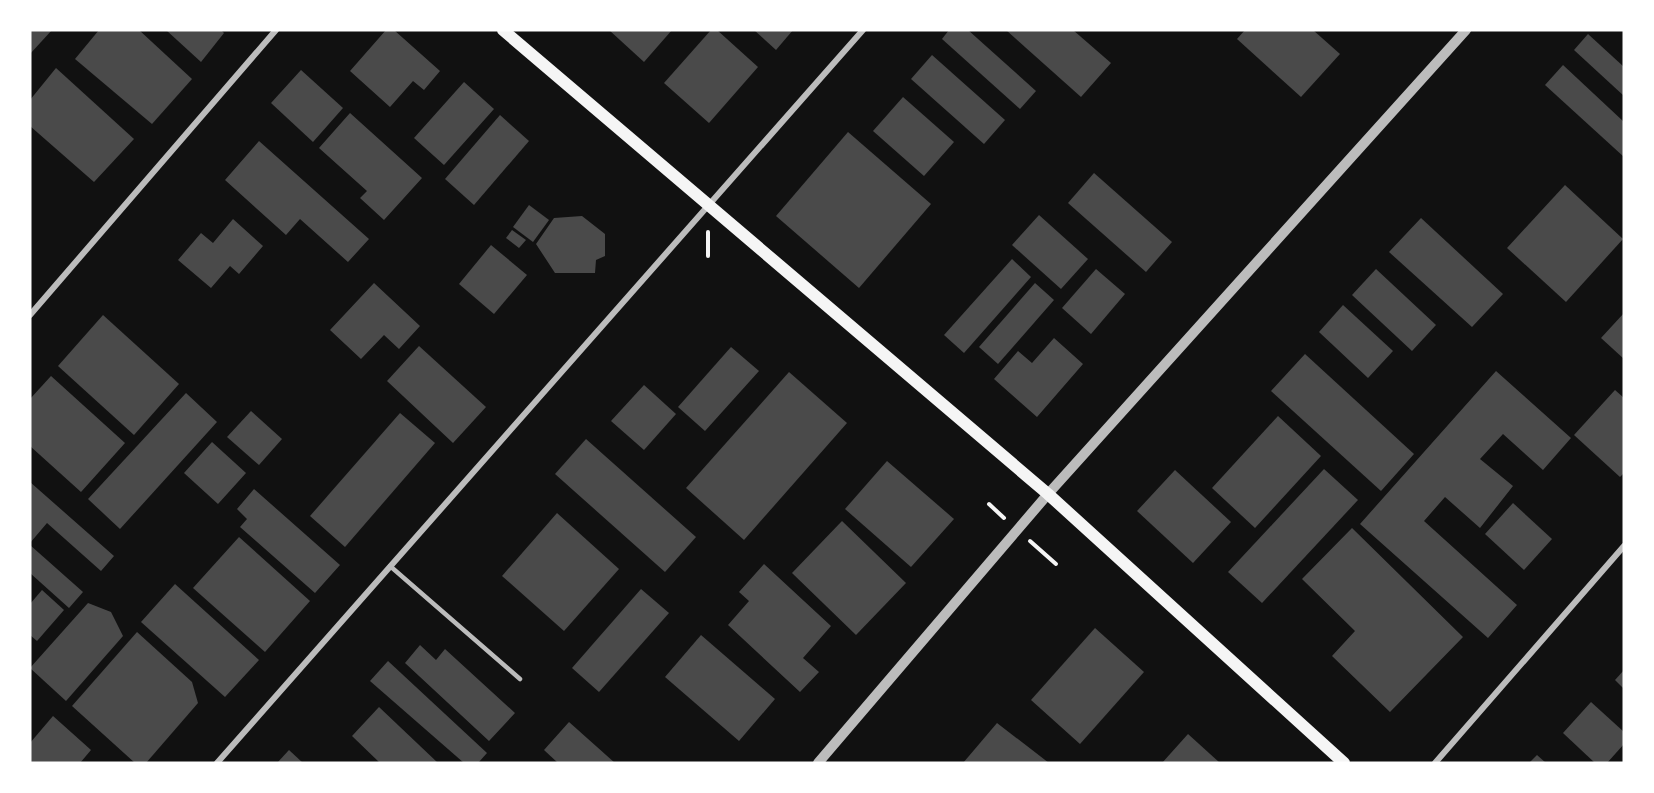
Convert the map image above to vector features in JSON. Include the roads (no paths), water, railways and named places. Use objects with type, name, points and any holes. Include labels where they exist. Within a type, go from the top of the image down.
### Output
[{"type":"main road","points":[[503,30],[1048,494],[1344,763]]},
{"type":"street","points":[[30,315],[276,30]]},
{"type":"street","points":[[217,763],[863,30]]},
{"type":"street","points":[[818,763],[1048,494],[1466,30]]},
{"type":"street","points":[[1435,763],[1624,546]]},
{"type":"lane","points":[[390,566],[520,679]]}]
